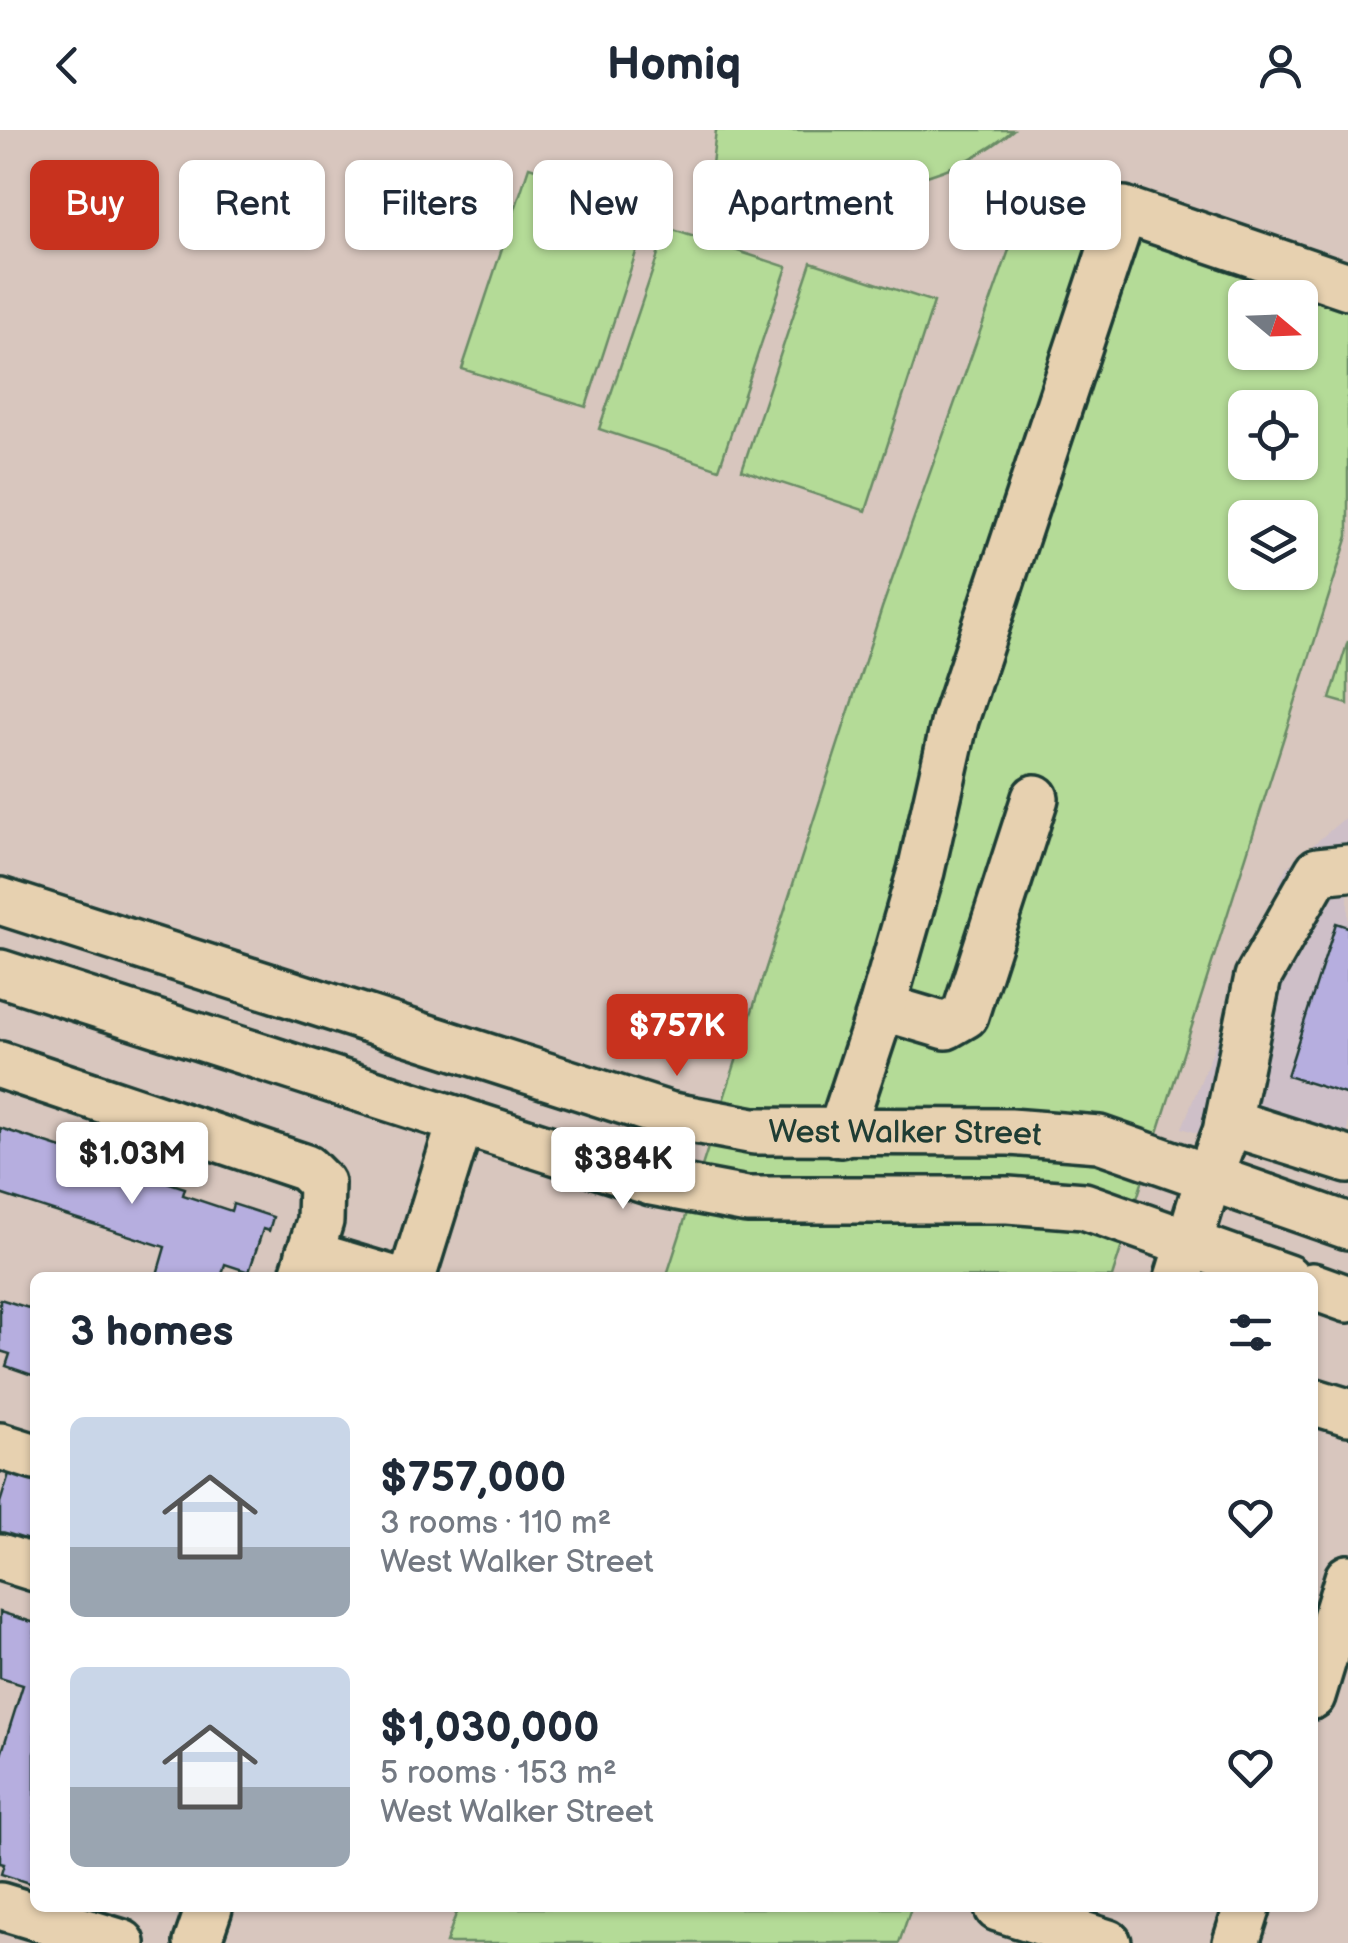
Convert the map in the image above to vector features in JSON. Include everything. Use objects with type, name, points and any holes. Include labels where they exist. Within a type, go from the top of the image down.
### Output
[{"type":"street","points":[[840,1134],[921,872],[955,720],[1124,210],[1348,286]]},
{"type":"street","points":[[882,1007],[946,1026],[965,1015],[1035,798]]},
{"type":"street","points":[[1184,1260],[1228,1122],[1258,976],[1318,871],[1348,868]]},
{"type":"street","name":"West Walker Street","points":[[0,901],[668,1116],[754,1131],[1010,1132],[1099,1139],[1348,1226]]},
{"type":"street","name":"West Walker Street","points":[[0,973],[651,1182],[746,1200],[1008,1200],[1084,1206],[1184,1260],[1253,1272]]},
{"type":"street","points":[[0,1065],[306,1168],[321,1183],[320,1221],[306,1266],[348,1272]]},
{"type":"street","points":[[414,1272],[461,1121]]},
{"type":"street","points":[[1228,1122],[1348,1160]]},
{"type":"street","points":[[1318,1288],[1348,1299]]},
{"type":"street","points":[[1318,1402],[1348,1412]]},
{"type":"street","points":[[0,1446],[30,1455]]},
{"type":"street","points":[[0,1557],[30,1566]]},
{"type":"street","points":[[1318,1676],[1348,1578]]},
{"type":"street","points":[[0,1906],[106,1928]]},
{"type":"street","points":[[198,1943],[208,1912]]},
{"type":"street","points":[[1011,1912],[1110,1943],[1106,1912]]},
{"type":"street","points":[[1236,1943],[1246,1912]]},
{"type":"shaded area","points":[[1348,815],[1348,1184],[1182,1128],[1286,868]]},
{"type":"green space","points":[[716,130],[1013,130],[967,160],[949,160],[949,168],[929,175],[929,160],[713,160]]},
{"type":"green space","points":[[529,167],[533,168],[533,250],[637,250],[586,407],[462,369],[501,250],[513,250],[513,215]]},
{"type":"green space","points":[[1121,224],[1290,280],[1228,280],[1228,370],[1318,370],[1318,289],[1348,299],[1348,536],[1114,1272],[668,1272],[882,608],[1009,250],[1121,250]]},
{"type":"green space","points":[[673,230],[693,236],[693,250],[735,250],[787,267],[719,469],[599,429],[660,250],[673,250]]},
{"type":"green space","points":[[811,262],[934,302],[866,511],[742,470]]},
{"type":"green space","points":[[1348,641],[1348,704],[1330,699]]},
{"type":"green space","points":[[457,1912],[910,1912],[899,1943],[446,1943]]},
{"type":"building","points":[[1336,923],[1348,927],[1348,1095],[1287,1076]]},
{"type":"building","points":[[0,1128],[185,1188],[183,1195],[231,1211],[233,1204],[273,1217],[269,1231],[263,1229],[249,1272],[225,1264],[223,1272],[158,1272],[165,1247],[0,1194]]},
{"type":"building","points":[[0,1299],[30,1308],[30,1374],[6,1366],[10,1354],[0,1351]]},
{"type":"building","points":[[9,1474],[30,1480],[30,1544],[0,1535],[0,1503]]},
{"type":"building","points":[[0,1612],[30,1621],[30,1883],[1,1874],[4,1864],[0,1863],[0,1758],[23,1685],[0,1678]]}]
